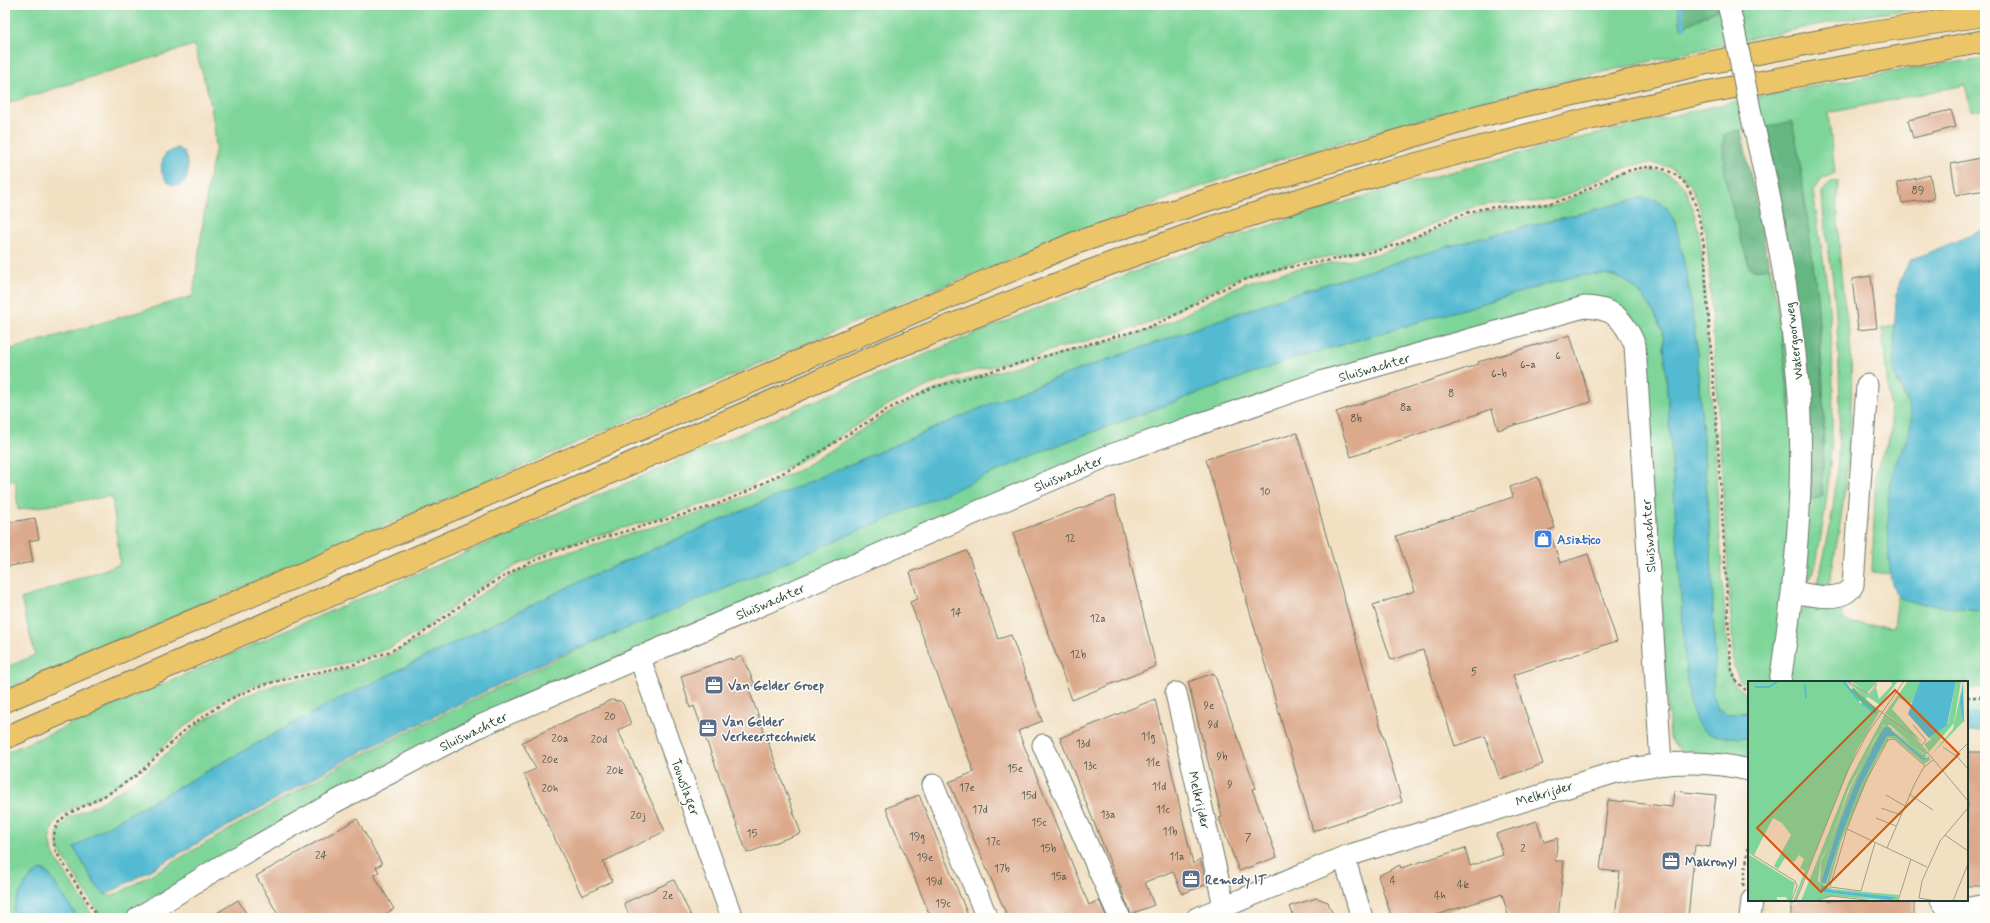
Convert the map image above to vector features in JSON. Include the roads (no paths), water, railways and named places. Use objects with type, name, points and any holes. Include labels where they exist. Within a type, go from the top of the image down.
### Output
[{"type":"highway","points":[[5,701],[1075,243],[1272,179],[1479,116],[1702,64],[1846,36],[1985,15]]},
{"type":"highway","points":[[5,738],[889,350],[1085,273],[1194,233],[1390,171],[1593,118],[1702,93],[1985,40]]},
{"type":"street","name":"Watergoorweg","points":[[1730,15],[1785,284],[1798,384],[1800,479],[1793,592],[1780,681]]},
{"type":"street","name":"Sluiswachter","points":[[138,918],[218,868],[345,797],[480,726],[639,656],[1105,458],[1320,382],[1584,307],[1597,308],[1615,314],[1629,331],[1635,345],[1661,764]]},
{"type":"street","points":[[1793,592],[1809,595],[1835,596],[1846,593],[1853,585],[1867,385]]},
{"type":"street","name":"Touwslager","points":[[639,656],[732,918]]},
{"type":"street","name":"Melkrijder","points":[[1176,693],[1224,906]]},
{"type":"street","points":[[1043,745],[1120,918]]},
{"type":"street","name":"Melkrijder","points":[[1196,918],[1344,857],[1609,774],[1643,766],[1661,764],[1730,765],[1748,770]]},
{"type":"street","points":[[934,785],[987,918]]},
{"type":"street","points":[[1344,857],[1362,918]]},
{"type":"street","points":[[1747,894],[1750,918]]},
{"type":"street","points":[[1942,901],[1955,918],[1960,910],[1985,905]]},
{"type":"water","points":[[1777,5],[1817,5],[1782,11]]},
{"type":"water","points":[[178,148],[184,152],[188,168],[186,179],[181,184],[174,185],[167,182],[163,175],[162,165],[166,153]]},
{"type":"water","points":[[1642,198],[1656,200],[1665,206],[1675,222],[1687,275],[1696,342],[1711,551],[1715,662],[1712,695],[1718,709],[1728,714],[1748,713],[1748,738],[1724,737],[1710,734],[1697,723],[1691,706],[1686,670],[1663,331],[1647,301],[1631,285],[1611,275],[1596,274],[1572,277],[1286,361],[1060,444],[708,596],[551,659],[347,759],[106,895],[98,888],[74,848],[99,831],[325,706],[589,577],[1025,389],[1281,298],[1446,247]]},
{"type":"water","points":[[1985,229],[1985,612],[1910,602],[1899,596],[1894,590],[1890,570],[1888,521],[1890,484],[1908,435],[1911,418],[1909,406],[1897,378],[1894,366],[1896,308],[1899,284],[1904,271],[1911,260]]},
{"type":"water","points":[[1968,714],[1985,714],[1985,731],[1968,731]]},
{"type":"water","points":[[40,870],[48,873],[78,918],[13,918],[15,904],[21,891],[29,879]]},
{"type":"waterway","points":[[1680,5],[1684,27]]},
{"type":"place","name":"Asiatico","points":[[1543,539]]},
{"type":"place","name":"Van Gelder Groep","points":[[714,685]]},
{"type":"place","name":"Van Gelder Verkeerstechniek","points":[[708,728]]},
{"type":"place","name":"Makronyl","points":[[1671,861]]},
{"type":"place","name":"Remedy IT","points":[[1191,879]]}]
